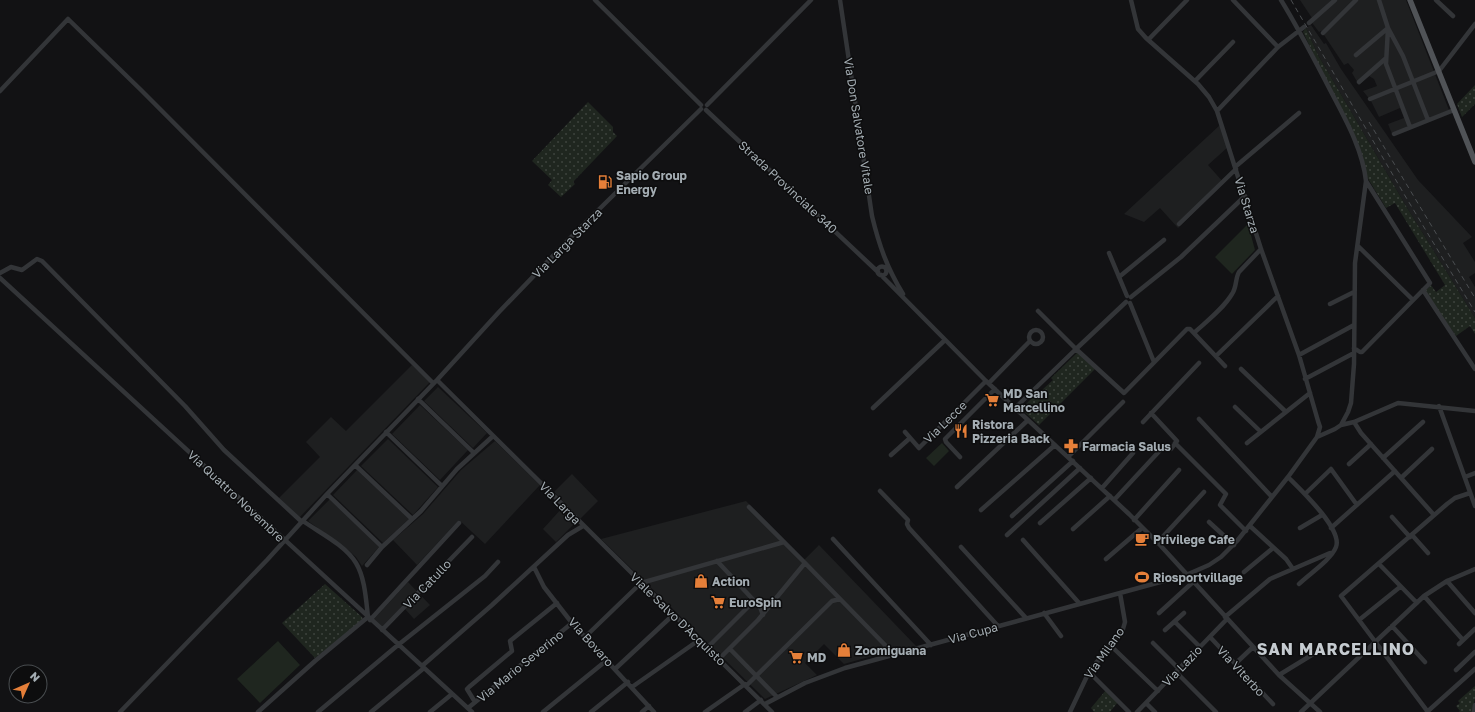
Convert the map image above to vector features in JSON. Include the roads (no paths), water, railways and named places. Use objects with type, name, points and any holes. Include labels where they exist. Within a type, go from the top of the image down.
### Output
[{"type":"main road","points":[[1410,0],[1475,162]]},
{"type":"street","name":"Strada Provinciale 340","points":[[595,0],[704,107],[870,265],[880,270],[887,268]]},
{"type":"street","name":"Via Larga Starza","points":[[120,712],[578,231],[811,0]]},
{"type":"street","name":"Via Don Salvatore Vitale","points":[[840,0],[872,216],[887,268],[908,302]]},
{"type":"street","name":"Via Starza","points":[[1131,0],[1138,29],[1148,40],[1195,82],[1209,97],[1217,111],[1261,249],[1299,355],[1320,427],[1317,437]]},
{"type":"street","points":[[1148,40],[1187,0]]},
{"type":"street","points":[[1233,0],[1278,47]]},
{"type":"street","points":[[1281,0],[1301,28],[1347,122],[1361,156],[1366,181],[1354,292],[1354,353],[1351,403],[1340,425]]},
{"type":"street","points":[[1309,23],[1335,0]]},
{"type":"street","points":[[1323,33],[1356,0]]},
{"type":"street","points":[[1379,0],[1388,28],[1403,56],[1428,120]]},
{"type":"street","points":[[1436,0],[1453,16]]},
{"type":"street","name":"Via Larga","points":[[0,91],[68,19],[435,382],[493,436],[583,526],[568,535],[423,667],[371,712]]},
{"type":"street","points":[[1370,99],[1439,71],[1475,24]]},
{"type":"street","points":[[1217,111],[1278,47],[1301,28]]},
{"type":"street","points":[[1356,55],[1388,28]]},
{"type":"street","points":[[1388,28],[1385,59],[1410,127]]},
{"type":"street","points":[[1195,82],[1233,42]]},
{"type":"street","points":[[1359,82],[1385,59]]},
{"type":"street","points":[[1394,134],[1454,110]]},
{"type":"street","points":[[1179,224],[1236,168],[1299,113]]},
{"type":"street","points":[[1354,348],[1362,352],[1430,283],[1366,181]]},
{"type":"street","points":[[1129,296],[1181,257],[1245,196]]},
{"type":"street","points":[[1119,277],[1164,240]]},
{"type":"street","points":[[1358,246],[1413,300]]},
{"type":"street","points":[[1194,333],[1229,299],[1235,288],[1239,272],[1261,249]]},
{"type":"street","name":"Via Don Salvatore Vitale","points":[[882,252],[880,270],[908,302],[995,389],[1102,488],[1157,542],[1192,582],[1279,675],[1320,712]]},
{"type":"street","points":[[1015,408],[1076,349],[1128,302],[1133,300],[1129,296],[1119,277],[1109,253]]},
{"type":"street","points":[[0,273],[11,267],[22,270],[37,259],[42,261],[185,406],[224,450],[302,521],[345,551],[356,563],[360,572],[369,618]]},
{"type":"street","points":[[880,270],[885,274],[887,268]]},
{"type":"street","name":"Via Quattro Novembre","points":[[0,278],[284,541],[472,712]]},
{"type":"street","points":[[1423,290],[1475,369]]},
{"type":"street","points":[[1330,304],[1354,292]]},
{"type":"street","points":[[1216,356],[1278,296]]},
{"type":"street","points":[[1128,302],[1154,362]]},
{"type":"street","points":[[1038,311],[1076,349],[1124,393],[1187,329],[1190,329],[1225,366]]},
{"type":"street","points":[[1299,355],[1354,325]]},
{"type":"street","points":[[873,408],[945,340]]},
{"type":"street","points":[[988,382],[1030,341]]},
{"type":"street","points":[[1305,379],[1354,353]]},
{"type":"street","points":[[1143,422],[1199,363]]},
{"type":"street","points":[[1241,369],[1286,412]]},
{"type":"street","name":"Via Lecce","points":[[904,432],[919,448],[988,382]]},
{"type":"street","points":[[960,457],[945,439],[995,389]]},
{"type":"street","points":[[1247,443],[1310,393]]},
{"type":"street","points":[[418,399],[474,453]]},
{"type":"street","points":[[1068,457],[1123,402]]},
{"type":"street","points":[[1317,437],[1340,425],[1354,422],[1398,403],[1439,406],[1475,411]]},
{"type":"street","points":[[1439,406],[1475,506]]},
{"type":"street","points":[[1235,407],[1261,432]]},
{"type":"street","points":[[1114,500],[1165,444],[1171,449],[1177,441],[1151,414]]},
{"type":"street","points":[[1199,419],[1272,497]]},
{"type":"street","points":[[958,487],[1028,420]]},
{"type":"street","points":[[1354,422],[1382,458],[1434,515]]},
{"type":"street","points":[[1382,458],[1423,422]]},
{"type":"street","points":[[386,432],[442,486]]},
{"type":"street","points":[[367,565],[382,547],[421,511],[442,486],[493,436]]},
{"type":"street","name":"Via Cupa","points":[[745,712],[763,702],[825,675],[891,655],[1186,575],[1209,564],[1221,557],[1246,531],[1317,437]]},
{"type":"street","points":[[891,455],[910,438]]},
{"type":"street","points":[[1175,443],[1226,494],[1220,505],[1246,531]]},
{"type":"street","points":[[1349,464],[1371,444]]},
{"type":"street","points":[[981,510],[1055,445]]},
{"type":"street","points":[[1401,478],[1432,449]]},
{"type":"street","points":[[1102,488],[1133,453]]},
{"type":"street","points":[[1012,516],[1073,461]]},
{"type":"street","points":[[355,465],[412,519]]},
{"type":"street","points":[[1007,535],[1080,468]]},
{"type":"street","points":[[1304,494],[1332,469],[1357,505]]},
{"type":"street","points":[[1134,520],[1179,470]]},
{"type":"street","points":[[1331,528],[1395,471]]},
{"type":"street","points":[[1464,477],[1475,473]]},
{"type":"street","points":[[1288,477],[1322,515],[1331,528],[1337,542],[1336,547],[1332,552],[1299,584]]},
{"type":"street","points":[[1040,523],[1091,478]]},
{"type":"street","points":[[880,491],[908,520],[907,524],[909,528],[998,626]]},
{"type":"street","points":[[1157,542],[1204,492]]},
{"type":"street","points":[[1470,493],[1455,498],[1341,596],[1428,712],[1475,670]]},
{"type":"street","points":[[327,494],[382,547]]},
{"type":"street","points":[[1073,529],[1110,496]]},
{"type":"street","points":[[749,507],[885,645],[891,655]]},
{"type":"street","points":[[1300,528],[1322,515]]},
{"type":"street","points":[[1392,517],[1428,553]]},
{"type":"street","points":[[1209,522],[1234,545]]},
{"type":"street","points":[[258,712],[316,661],[369,618],[459,524]]},
{"type":"street","name":"Viale Salvo D'Acquisto","points":[[583,526],[707,648],[746,684],[772,712]]},
{"type":"street","points":[[1250,526],[1286,559],[1293,569]]},
{"type":"street","points":[[1106,559],[1142,528]]},
{"type":"street","name":"Via Catullo","points":[[382,630],[472,537]]},
{"type":"street","points":[[834,539],[931,645]]},
{"type":"street","points":[[1023,540],[1079,603]]},
{"type":"street","points":[[585,637],[641,583],[784,542]]},
{"type":"street","points":[[961,546],[1026,618]]},
{"type":"street","points":[[1244,572],[1274,548]]},
{"type":"street","name":"Via Lazio","points":[[1137,712],[1210,637],[1226,618],[1270,579],[1332,552]]},
{"type":"street","points":[[717,561],[760,607],[763,615]]},
{"type":"street","points":[[318,712],[398,645],[485,576],[498,562]]},
{"type":"street","points":[[719,659],[763,615],[805,563]]},
{"type":"street","points":[[1379,564],[1417,603]]},
{"type":"street","name":"Via Bovaro","points":[[534,567],[544,587],[572,623],[628,682],[654,712]]},
{"type":"street","points":[[1301,712],[1424,596],[1447,581],[1475,569]]},
{"type":"street","points":[[1447,581],[1475,613]]},
{"type":"street","points":[[1158,613],[1192,582]]},
{"type":"street","points":[[1359,620],[1400,586]]},
{"type":"street","points":[[832,592],[832,601]]},
{"type":"street","name":"Via Milano","points":[[1070,712],[1089,672],[1120,634],[1125,622],[1120,592]]},
{"type":"street","points":[[1424,596],[1461,642],[1475,629]]},
{"type":"street","points":[[705,712],[746,684],[832,601],[840,599]]},
{"type":"street","points":[[707,648],[754,601]]},
{"type":"street","points":[[475,702],[468,692],[469,687],[512,651],[510,641],[557,603]]},
{"type":"street","points":[[760,607],[769,608]]},
{"type":"street","points":[[1044,613],[1061,636]]},
{"type":"street","points":[[1166,630],[1184,613]]},
{"type":"street","points":[[615,669],[673,615]]},
{"type":"street","points":[[1175,622],[1200,647]]},
{"type":"street","name":"Via Mario Severino","points":[[468,708],[572,623]]},
{"type":"street","points":[[1392,626],[1425,662]]},
{"type":"street","name":"Via Viterbo","points":[[1210,637],[1273,704]]},
{"type":"street","points":[[632,687],[699,640]]},
{"type":"street","points":[[1153,644],[1216,712]]},
{"type":"street","points":[[1110,645],[1158,691]]},
{"type":"street","points":[[1235,664],[1253,647]]},
{"type":"street","points":[[730,649],[777,697]]},
{"type":"street","points":[[1456,670],[1475,652]]},
{"type":"street","points":[[1279,675],[1315,653]]},
{"type":"street","points":[[543,712],[607,660]]},
{"type":"street","points":[[1089,672],[1130,712]]},
{"type":"street","points":[[591,712],[628,682]]},
{"type":"street","points":[[430,712],[452,694]]},
{"type":"street","points":[[1146,703],[1155,712]]},
{"type":"street","points":[[1474,712],[1475,705]]},
{"type":"street","points":[[642,712],[649,706]]},
{"type":"railway","points":[[1291,0],[1404,194],[1475,312]]},
{"type":"railway","points":[[1369,122],[1475,298]]},
{"type":"place","name":"Sapio Group Energy","points":[[605,182]]},
{"type":"place","name":"MD San Marcellino","points":[[992,400]]},
{"type":"place","name":"Ristora Pizzeria Back","points":[[961,431]]},
{"type":"place","name":"Farmacia Salus","points":[[1071,446]]},
{"type":"place","name":"Privilege Cafe","points":[[1142,539]]},
{"type":"place","name":"Riosportvillage","points":[[1142,577]]},
{"type":"place","name":"Action","points":[[701,581]]},
{"type":"place","name":"EuroSpin","points":[[718,602]]},
{"type":"place","name":"Zoomiguana","points":[[844,650]]},
{"type":"place","name":"MD","points":[[796,657]]},
{"type":"district","name":"SAN MARCELLINO","points":[[1336,649]]}]
